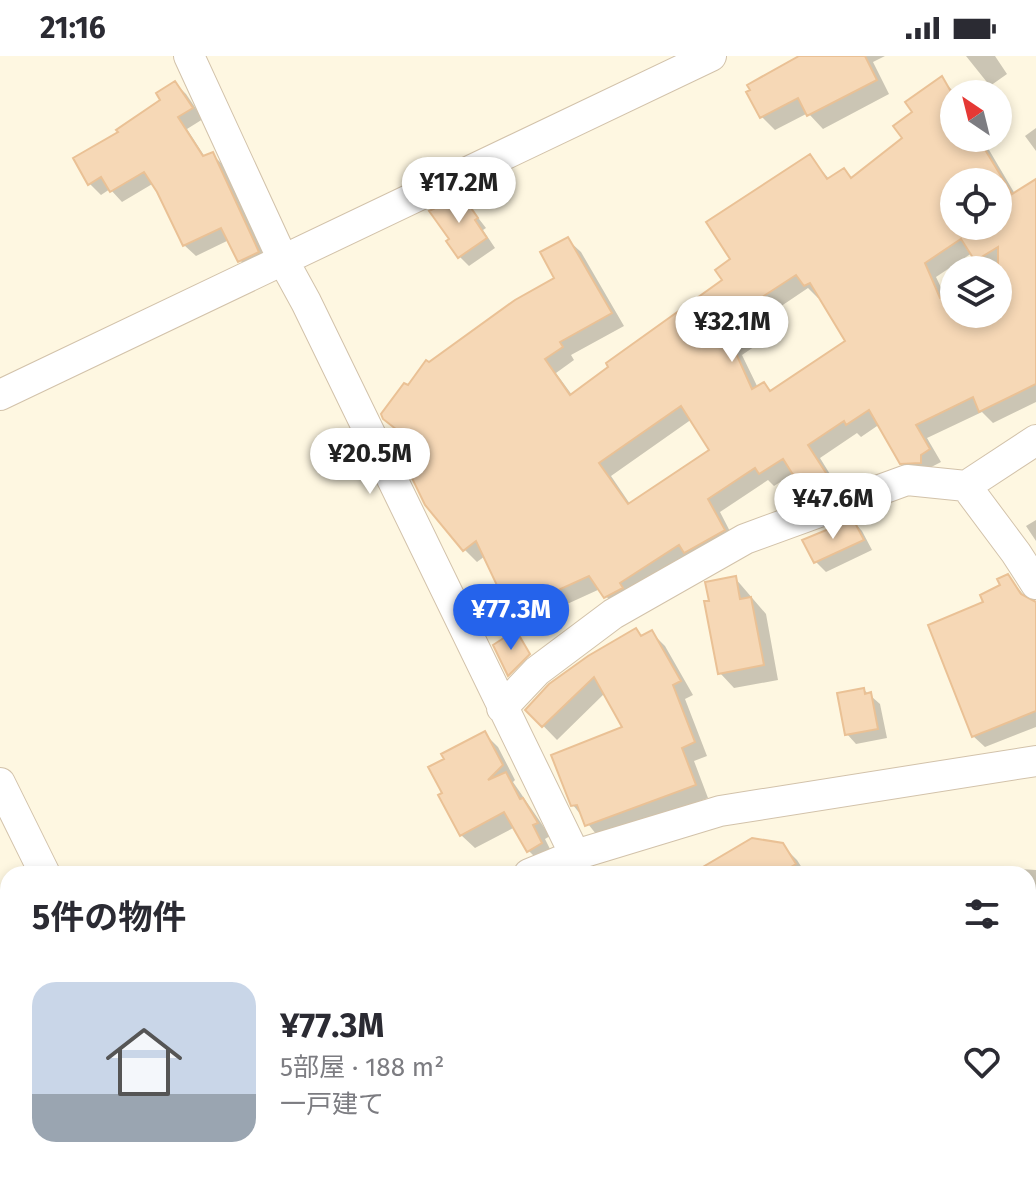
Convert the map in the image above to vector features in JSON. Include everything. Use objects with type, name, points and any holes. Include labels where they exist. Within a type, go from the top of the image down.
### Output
[{"type":"street","points":[[189,56],[283,260],[575,855]]},
{"type":"street","points":[[0,395],[711,56]]},
{"type":"street","points":[[502,708],[537,671],[613,614],[745,539],[907,480],[966,486],[1036,440]]},
{"type":"street","points":[[966,486],[1036,584]]},
{"type":"street","points":[[548,866],[720,811],[1036,761]]},
{"type":"street","points":[[0,783],[41,866]]},
{"type":"building","points":[[799,56],[865,56],[877,80],[807,116],[798,98],[760,118],[746,92],[750,90],[747,85]]},
{"type":"building","points":[[942,76],[940,152],[986,152],[996,168],[940,168],[940,240],[960,240],[925,263],[940,298],[940,328],[1012,328],[1012,256],[998,256],[998,247],[983,256],[972,256],[962,240],[1012,240],[1012,194],[1036,179],[1036,384],[979,412],[973,397],[916,425],[930,449],[921,455],[921,463],[900,464],[869,410],[846,425],[844,421],[808,445],[835,487],[807,497],[783,459],[759,474],[755,468],[708,499],[725,530],[684,553],[679,545],[620,583],[623,588],[604,598],[589,576],[543,597],[546,602],[512,617],[476,541],[463,551],[425,505],[396,445],[406,437],[383,419],[381,414],[404,383],[408,385],[426,360],[429,362],[515,300],[554,278],[540,252],[568,237],[612,313],[560,342],[563,347],[545,359],[570,395],[608,367],[606,363],[722,280],[715,270],[730,259],[706,222],[810,154],[827,179],[844,168],[851,178],[902,138],[893,126],[912,112],[905,102]],"holes":[[[796,275],[804,286],[810,283],[845,341],[770,391],[764,382],[752,389],[731,342],[764,319],[753,303]],[[681,406],[709,450],[628,504],[599,463]]]},
{"type":"building","points":[[175,81],[193,108],[178,117],[203,156],[213,152],[259,252],[238,262],[221,228],[183,246],[144,172],[110,192],[101,177],[88,185],[73,158],[118,132],[116,130],[160,100],[156,93]]},
{"type":"building","points":[[462,195],[487,238],[458,258],[429,211]]},
{"type":"building","points":[[853,519],[864,540],[814,563],[802,540]]},
{"type":"building","points":[[1008,574],[1021,594],[1036,602],[1036,711],[972,737],[928,625],[983,602],[980,595],[1000,585],[997,579]]},
{"type":"building","points":[[736,576],[740,599],[751,597],[764,665],[718,674],[704,601],[709,601],[705,582]]},
{"type":"building","points":[[636,628],[641,636],[652,630],[681,681],[673,685],[695,742],[682,748],[696,785],[585,826],[577,805],[571,806],[551,755],[622,727],[594,677],[542,727],[525,710],[549,684],[588,656]]},
{"type":"building","points":[[516,630],[530,654],[508,676],[493,645]]},
{"type":"building","points":[[864,688],[865,694],[871,692],[878,729],[845,735],[837,693]]},
{"type":"building","points":[[485,731],[503,765],[488,780],[506,772],[520,799],[523,798],[538,823],[533,825],[542,843],[527,852],[504,812],[460,836],[438,795],[442,793],[428,767],[444,759],[441,754]]},
{"type":"building","points":[[752,838],[783,843],[796,864],[793,866],[705,866]]}]
